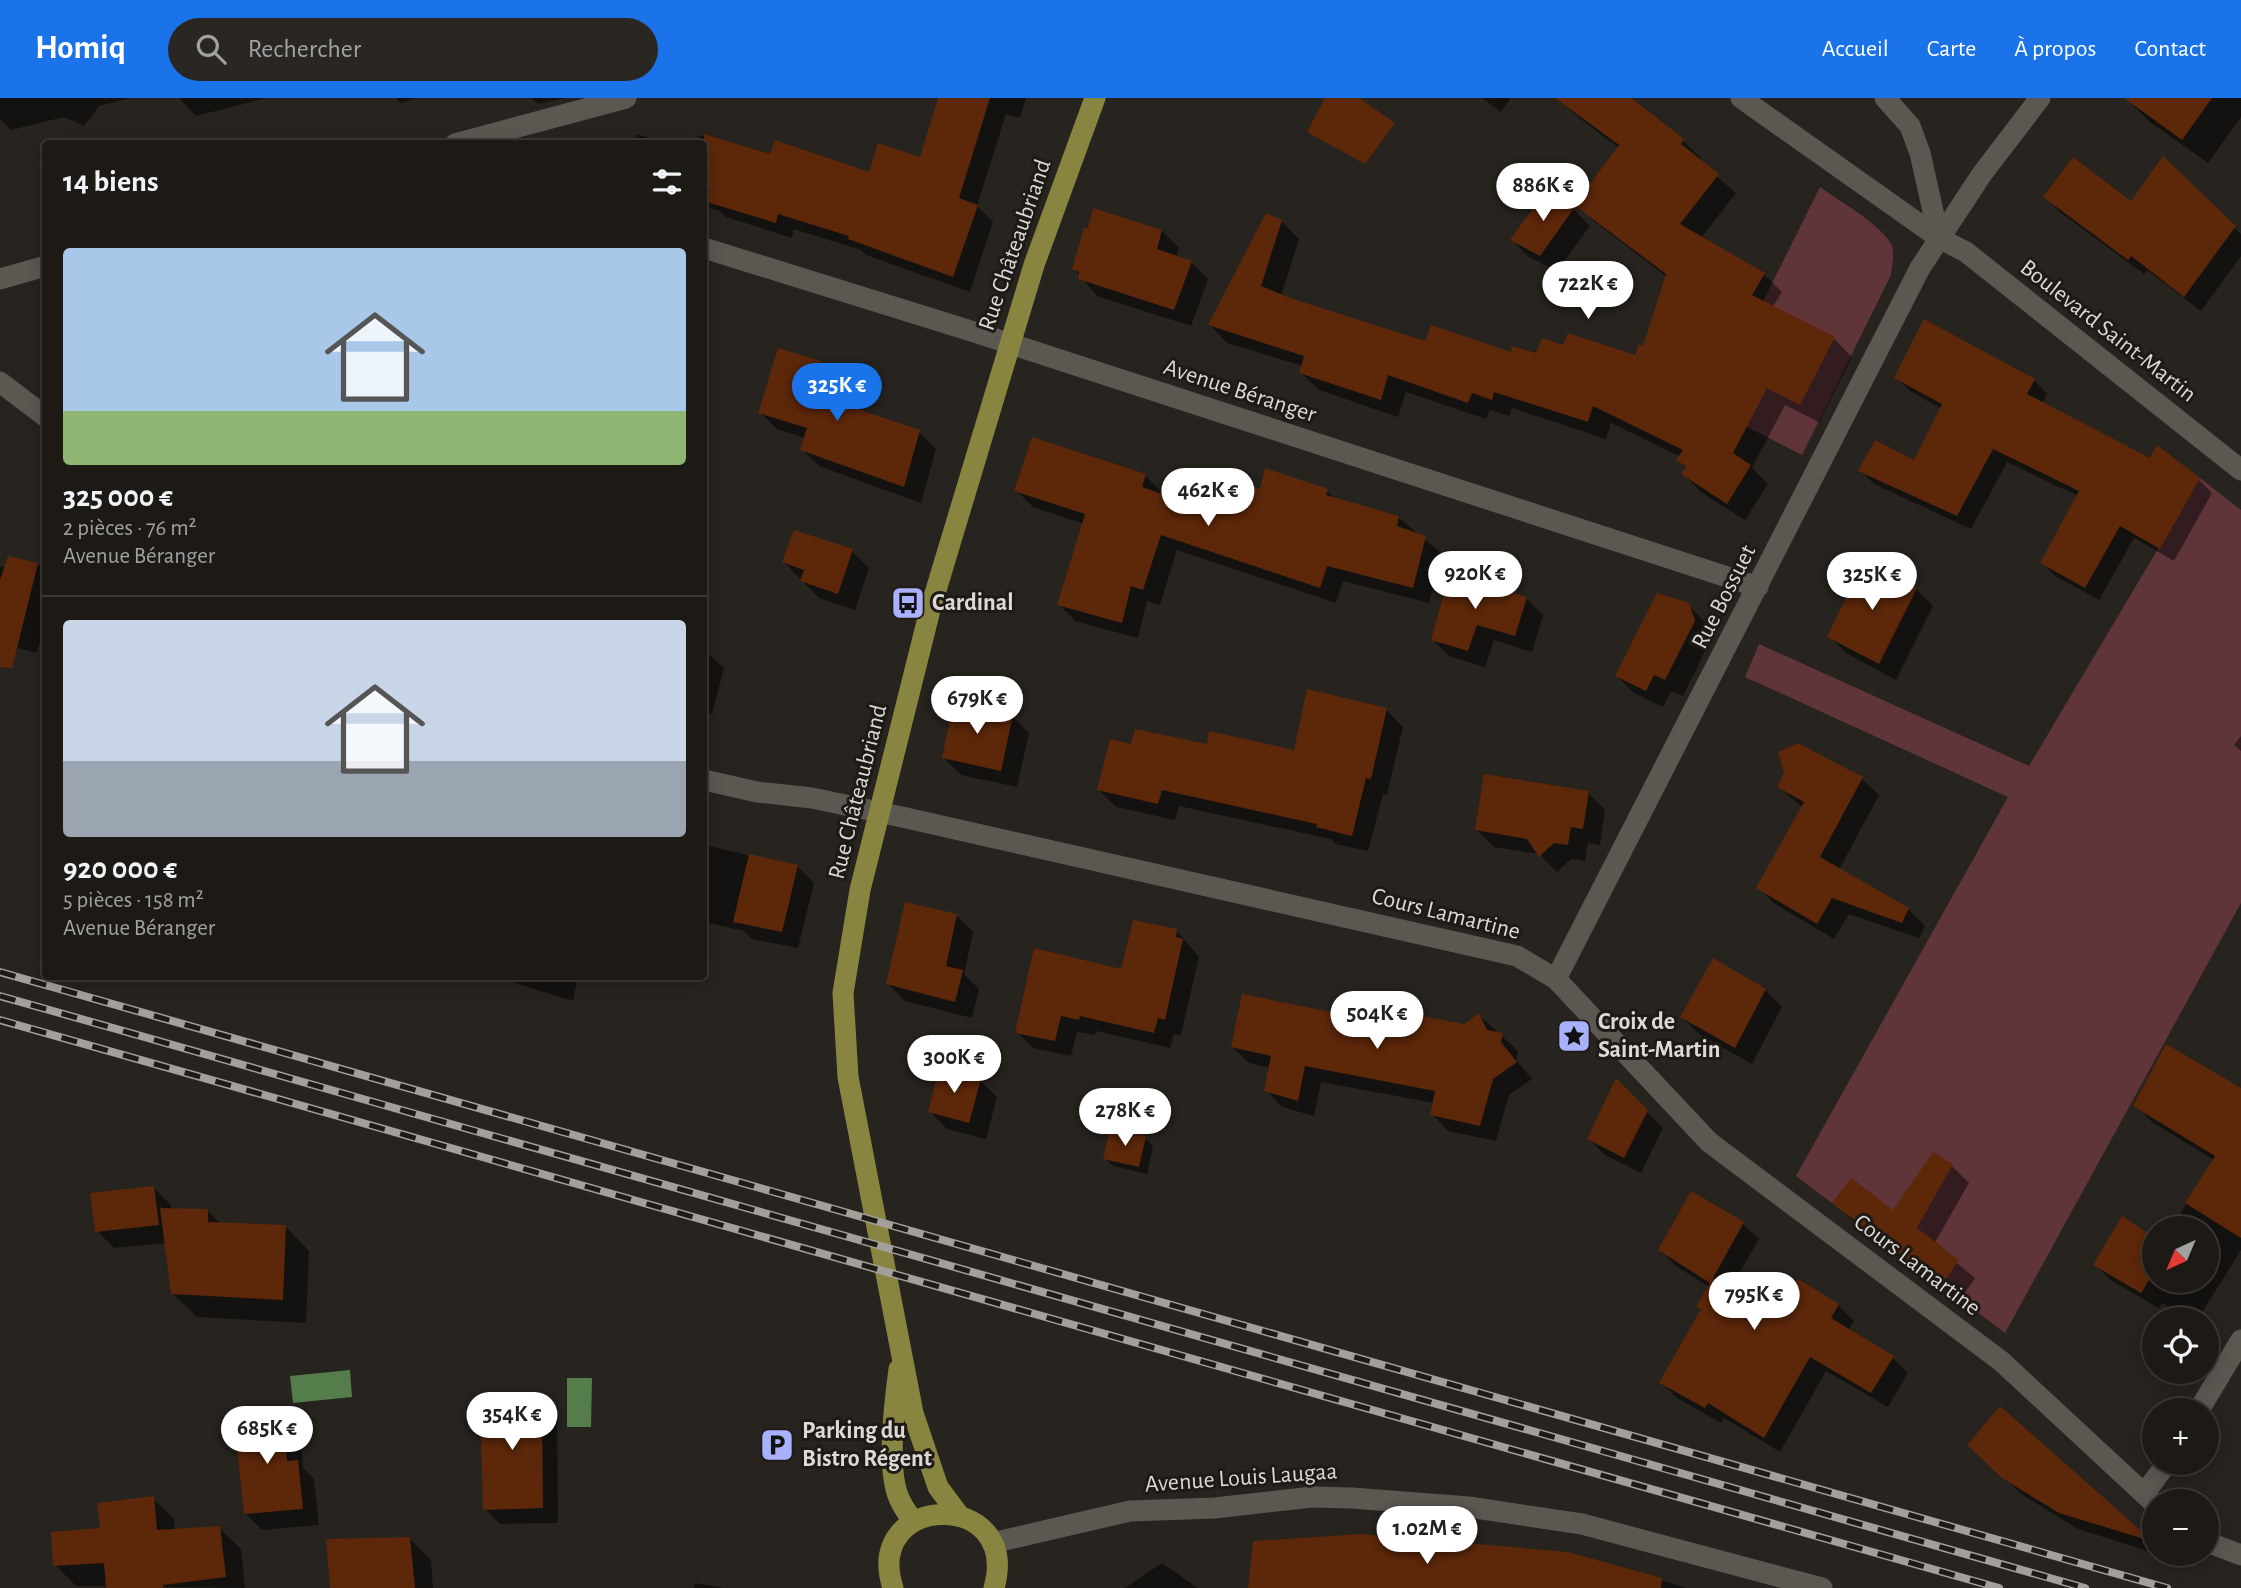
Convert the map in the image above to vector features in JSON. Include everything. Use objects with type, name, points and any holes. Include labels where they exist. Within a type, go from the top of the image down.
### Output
[{"type":"main road","name":"Rue Châteaubriand","points":[[992,1543],[978,1525],[958,1514],[938,1487],[913,1413],[843,1041],[843,993],[849,947],[930,610],[1034,265],[1096,98]]},
{"type":"main road","name":"Rue Châteaubriand","points":[[901,1353],[892,1417],[895,1482],[898,1496],[913,1521]]},
{"type":"main road","points":[[893,1588],[889,1561],[893,1546],[913,1521],[934,1513],[958,1514]]},
{"type":"main road","points":[[992,1543],[998,1558],[994,1588]]},
{"type":"street","points":[[476,140],[626,98]]},
{"type":"street","name":"Boulevard Saint-Martin","points":[[1741,98],[1938,238],[1966,252],[2241,470]]},
{"type":"street","points":[[1885,98],[1910,126],[1920,153],[1938,238]]},
{"type":"street","name":"Rue Bossuet","points":[[1556,979],[1920,268],[1982,174],[2040,98]]},
{"type":"street","name":"Avenue Béranger","points":[[707,249],[1010,343],[1758,587]]},
{"type":"street","points":[[0,279],[42,266]]},
{"type":"street","points":[[0,382],[42,413]]},
{"type":"street","name":"Cours Lamartine","points":[[707,781],[757,792],[812,798],[1517,956],[1556,979],[1709,1142],[2001,1361],[2142,1492]]},
{"type":"street","points":[[2206,1398],[2241,1340]]},
{"type":"street","name":"Avenue Louis Laugaa","points":[[992,1543],[1130,1511],[1215,1508],[1312,1497],[1352,1498],[1469,1507],[1581,1524],[1822,1588]]},
{"type":"street","points":[[2219,1547],[2241,1555]]},
{"type":"shaded area","points":[[1820,187],[1884,234],[1892,246],[1893,258],[1891,275],[1802,455],[1710,408]]},
{"type":"shaded area","points":[[2200,478],[2241,510],[2241,903],[2005,1333],[1796,1176],[2008,797],[1745,677],[1759,644],[2029,766]]},
{"type":"shaded area","points":[[350,1370],[352,1397],[293,1403],[290,1376]]},
{"type":"shaded area","points":[[567,1378],[592,1378],[591,1427],[567,1427]]},
{"type":"building","points":[[938,98],[990,98],[959,198],[978,205],[953,277],[848,239],[849,236],[778,214],[776,223],[707,202],[710,190],[707,189],[707,140],[704,140],[704,134],[770,154],[775,140],[869,172],[878,143],[920,157]]},
{"type":"building","points":[[1325,98],[1359,98],[1395,123],[1365,164],[1307,132]]},
{"type":"building","points":[[1555,98],[1631,98],[1684,139],[1681,144],[1719,174],[1680,224],[1765,273],[1752,295],[1835,337],[1800,405],[1767,388],[1733,453],[1751,465],[1727,504],[1681,474],[1686,466],[1676,460],[1683,450],[1593,406],[1588,422],[1494,392],[1492,400],[1472,393],[1468,403],[1388,375],[1381,400],[1299,373],[1304,356],[1208,325],[1266,213],[1282,220],[1261,286],[1290,298],[1425,341],[1431,325],[1511,352],[1512,346],[1536,353],[1542,338],[1563,345],[1568,333],[1635,355],[1639,344],[1643,346],[1666,274],[1574,205],[1619,145]]},
{"type":"building","points":[[2124,98],[2212,98],[2182,140]]},
{"type":"building","points":[[2163,156],[2236,226],[2184,297],[2131,256],[2128,260],[2043,197],[2073,157],[2131,201]]},
{"type":"building","points":[[1548,188],[1574,208],[1540,256],[1510,240]]},
{"type":"building","points":[[1093,208],[1162,230],[1157,249],[1192,261],[1174,310],[1078,279],[1079,272],[1072,269]]},
{"type":"building","points":[[1924,319],[2035,379],[2027,394],[2150,458],[2157,445],[2200,478],[2160,549],[2120,526],[2085,588],[2040,563],[2079,491],[1993,449],[1957,516],[1858,471],[1875,440],[1914,460],[1942,404],[1894,378]]},
{"type":"building","points":[[778,348],[821,361],[812,394],[920,430],[904,487],[800,450],[807,428],[758,413]]},
{"type":"building","points":[[1032,437],[1146,474],[1142,487],[1202,508],[1214,473],[1260,489],[1265,468],[1328,489],[1326,495],[1399,516],[1397,526],[1426,536],[1413,588],[1327,566],[1320,588],[1161,535],[1143,590],[1131,586],[1122,623],[1057,605],[1085,514],[1014,491]]},
{"type":"building","points":[[794,530],[853,549],[838,594],[800,581],[804,570],[782,562]]},
{"type":"building","points":[[8,556],[38,563],[12,668],[0,667],[0,580]]},
{"type":"building","points":[[1864,561],[1917,588],[1879,664],[1827,637]]},
{"type":"building","points":[[1450,572],[1527,597],[1515,636],[1477,625],[1468,651],[1431,640]]},
{"type":"building","points":[[1657,593],[1689,603],[1695,621],[1665,680],[1654,675],[1646,691],[1615,676]]},
{"type":"building","points":[[1307,689],[1387,708],[1371,779],[1366,778],[1352,836],[1316,827],[1317,824],[1162,790],[1158,804],[1097,790],[1110,739],[1131,744],[1135,729],[1207,744],[1209,731],[1294,750]]},
{"type":"building","points":[[954,701],[1013,715],[1001,771],[942,758]]},
{"type":"building","points":[[1798,743],[1863,777],[1820,857],[1909,908],[1902,923],[1832,898],[1817,924],[1756,888],[1804,802],[1777,787],[1784,772],[1778,752]]},
{"type":"building","points":[[1484,774],[1589,791],[1583,829],[1571,827],[1568,845],[1554,843],[1539,857],[1527,839],[1475,830]]},
{"type":"building","points":[[749,854],[798,865],[782,932],[733,922]]},
{"type":"building","points":[[905,902],[957,914],[946,966],[963,970],[955,1002],[886,984]]},
{"type":"building","points":[[1133,920],[1177,929],[1176,937],[1183,939],[1165,1020],[1158,1018],[1154,1033],[1080,1016],[1079,1020],[1061,1016],[1055,1041],[1015,1033],[1034,948],[1121,969]]},
{"type":"building","points":[[1713,958],[1766,989],[1735,1048],[1680,1017]]},
{"type":"building","points":[[1242,994],[1355,1017],[1357,1004],[1464,1024],[1479,1013],[1487,1030],[1503,1033],[1501,1042],[1517,1062],[1493,1079],[1480,1126],[1430,1115],[1435,1091],[1305,1066],[1298,1101],[1264,1091],[1271,1056],[1231,1047]]},
{"type":"building","points":[[2166,1044],[2241,1088],[2241,1238],[2219,1224],[2219,1216],[2206,1216],[2185,1203],[2215,1156],[2133,1106]]},
{"type":"building","points":[[939,1068],[981,1079],[969,1123],[928,1112]]},
{"type":"building","points":[[1616,1078],[1648,1110],[1624,1158],[1587,1139]]},
{"type":"building","points":[[1110,1128],[1146,1136],[1139,1167],[1103,1159]]},
{"type":"building","points":[[1933,1152],[1953,1164],[1917,1228],[1959,1260],[1941,1286],[1832,1203],[1851,1178],[1893,1210]]},
{"type":"building","points":[[154,1186],[159,1225],[95,1232],[90,1193]]},
{"type":"building","points":[[1691,1191],[1744,1222],[1713,1278],[1778,1314],[1798,1279],[1839,1304],[1831,1318],[1894,1356],[1871,1393],[1810,1357],[1764,1438],[1708,1403],[1705,1408],[1659,1383],[1701,1309],[1696,1306],[1710,1283],[1658,1250]]},
{"type":"building","points":[[160,1208],[208,1209],[208,1222],[286,1225],[283,1300],[171,1294]]},
{"type":"building","points":[[2122,1216],[2142,1229],[2141,1293],[2093,1265]]},
{"type":"building","points":[[542,1395],[543,1508],[483,1510],[480,1398]]},
{"type":"building","points":[[2000,1406],[2142,1531],[2142,1538],[2059,1513],[2002,1478],[1967,1445]]},
{"type":"building","points":[[284,1414],[287,1461],[298,1460],[303,1509],[244,1514],[234,1420]]},
{"type":"building","points":[[154,1496],[157,1530],[220,1526],[226,1577],[163,1585],[163,1588],[106,1588],[104,1563],[53,1566],[51,1532],[100,1528],[97,1503]]},
{"type":"building","points":[[1361,1534],[1568,1552],[1662,1578],[1661,1588],[1248,1588],[1253,1541]]},
{"type":"building","points":[[410,1537],[415,1588],[330,1588],[326,1539]]},
{"type":"railway","points":[[0,972],[2167,1588]]},
{"type":"railway","points":[[0,996],[2085,1588]]},
{"type":"railway","points":[[0,1020],[1999,1588]]},
{"type":"place","name":"Cardinal","points":[[908,603]]},
{"type":"place","name":"Croix de Saint-Martin","points":[[1574,1036]]},
{"type":"place","name":"Parking du Bistro Régent","points":[[777,1445]]}]
